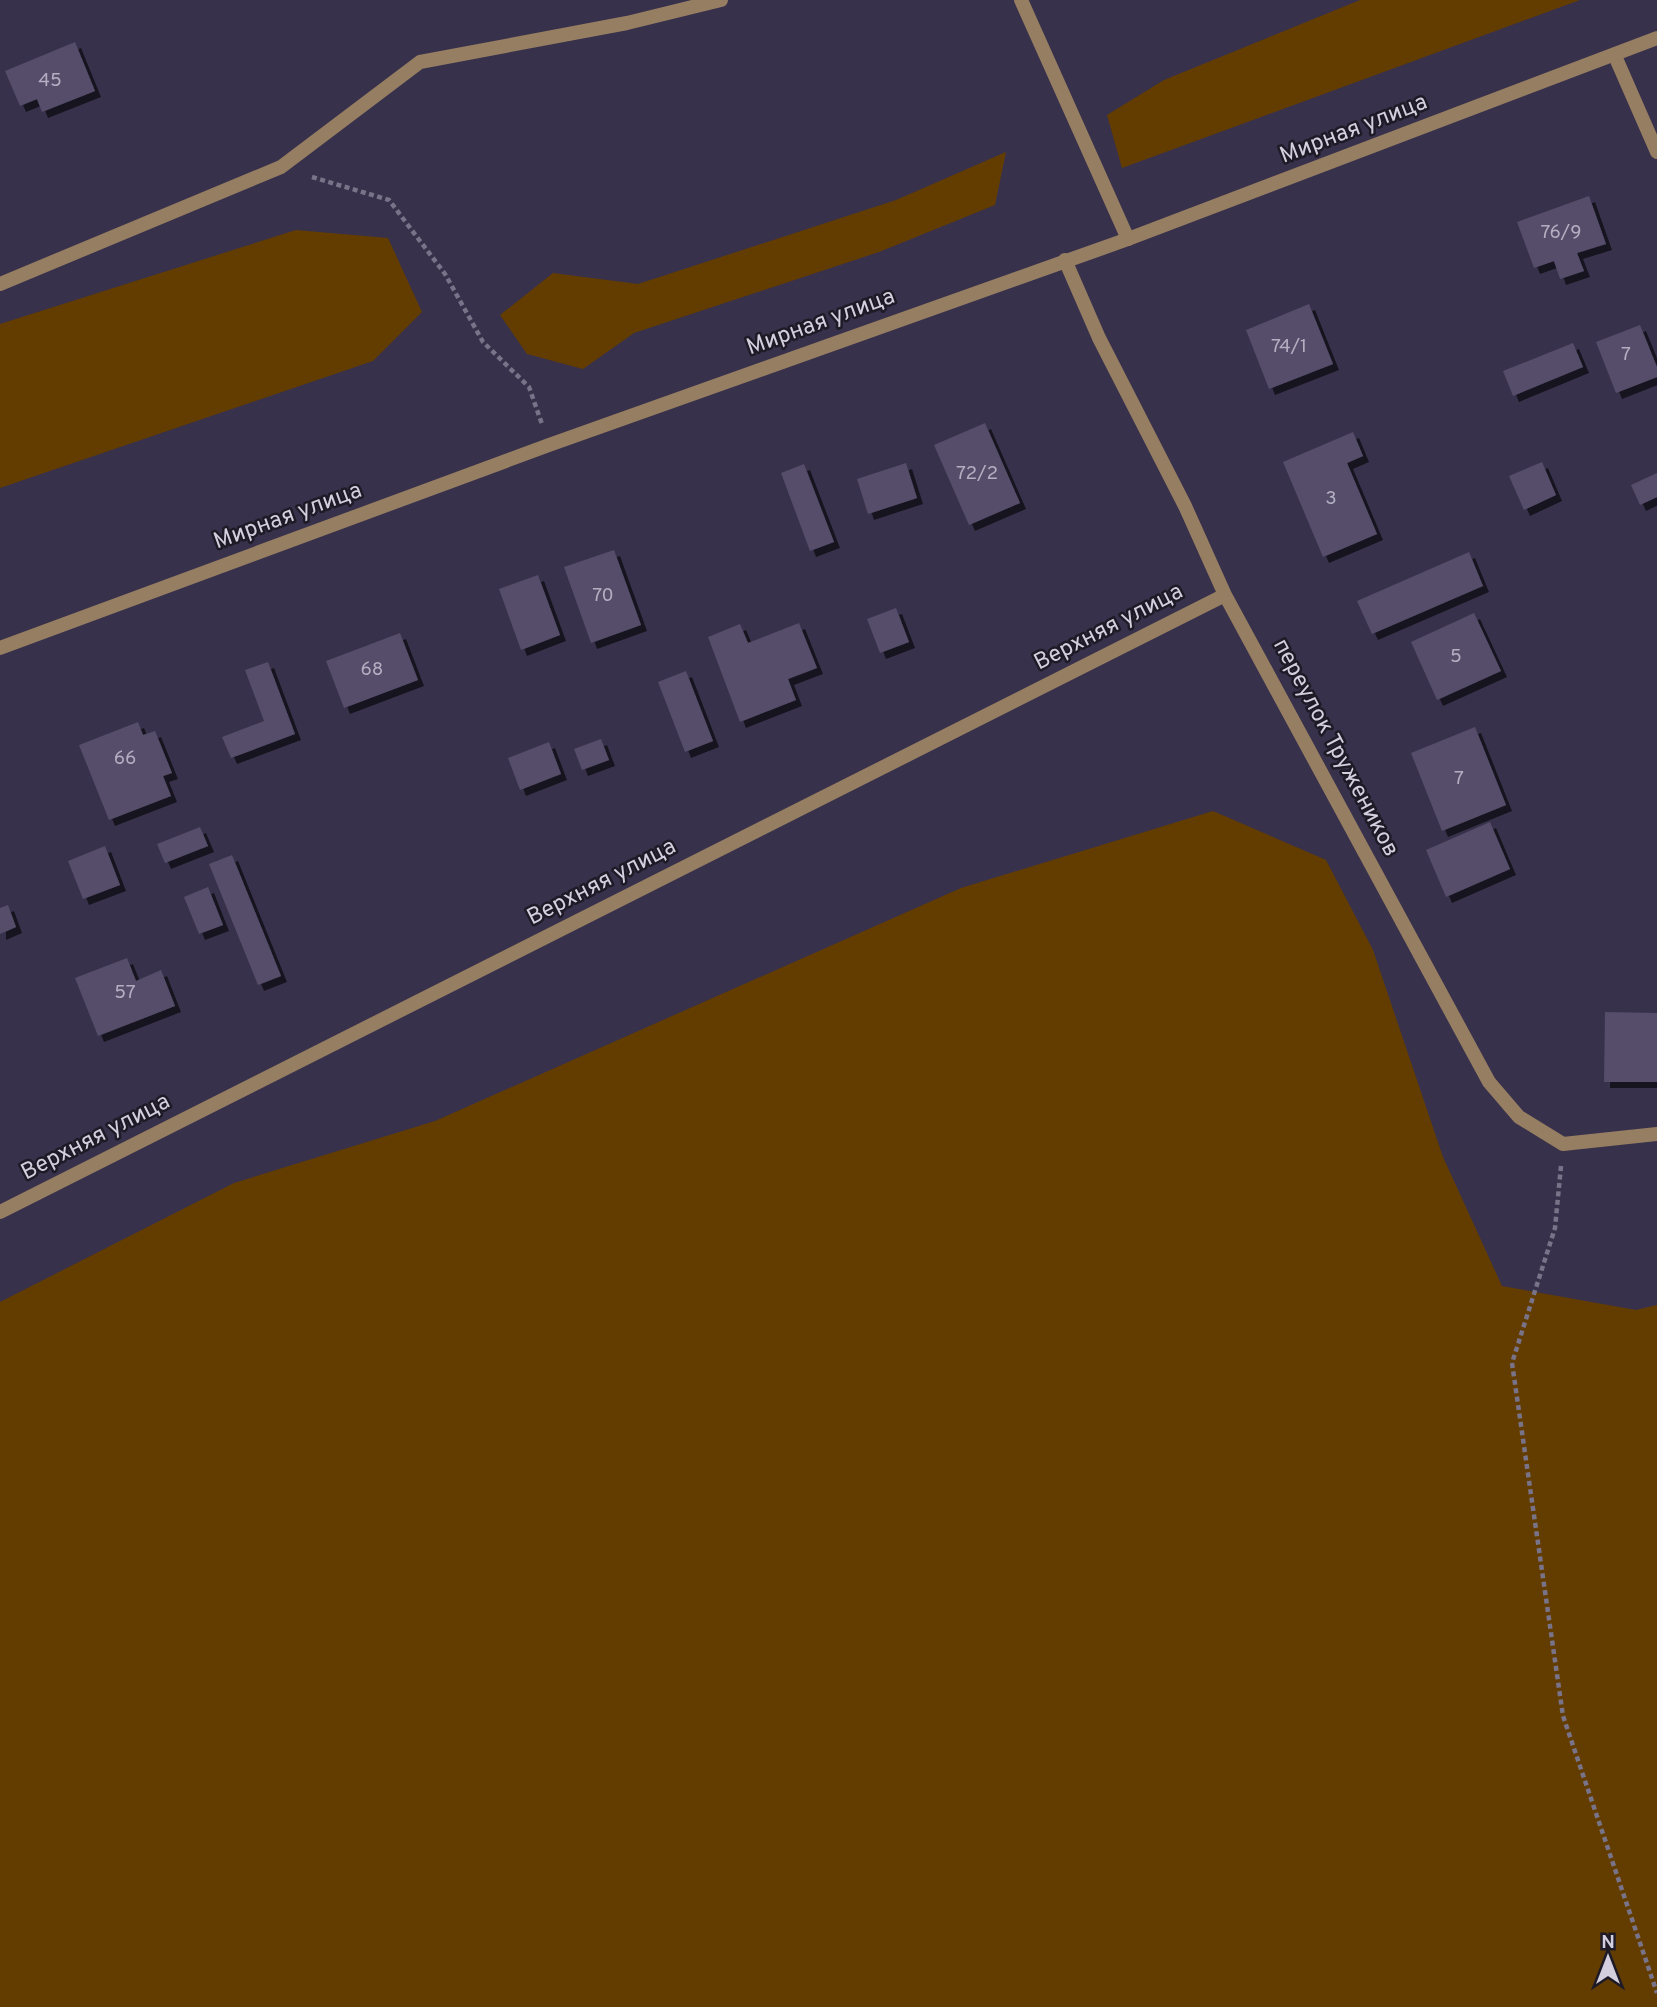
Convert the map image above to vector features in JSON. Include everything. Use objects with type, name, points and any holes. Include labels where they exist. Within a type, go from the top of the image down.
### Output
[{"type":"street","points":[[0,284],[281,167],[420,62],[627,23],[721,0]]},
{"type":"street","points":[[1021,0],[1128,239]]},
{"type":"street","name":"Мирная улица","points":[[0,648],[549,444],[1128,239],[1657,38]]},
{"type":"street","points":[[1615,56],[1657,152]]},
{"type":"street","name":"переулок Тружеников","points":[[1065,260],[1099,338],[1185,506],[1225,595],[1489,1082],[1519,1117],[1563,1144]]},
{"type":"street","name":"Верхняя улица","points":[[0,1212],[1225,595]]},
{"type":"street","points":[[1563,1144],[1657,1134]]},
{"type":"path","points":[[281,167],[389,200],[444,274],[483,342],[529,387],[549,444]]},
{"type":"path","points":[[1563,1144],[1555,1228],[1511,1363],[1563,1716],[1657,1993]]},
{"type":"shaded area","points":[[1360,0],[1580,0],[1122,168],[1107,115],[1164,80]]},
{"type":"shaded area","points":[[1006,152],[995,205],[879,252],[634,333],[583,369],[527,354],[500,315],[553,273],[638,284],[896,200]]},
{"type":"shaded area","points":[[296,230],[388,238],[422,312],[373,361],[0,488],[0,324]]},
{"type":"shaded area","points":[[1213,811],[1326,860],[1373,950],[1443,1157],[1502,1286],[1636,1310],[1657,1305],[1657,2007],[0,2007],[0,1302],[234,1183],[435,1121],[961,888]]},
{"type":"building","points":[[75,42],[95,91],[42,112],[37,99],[20,106],[5,71]]},
{"type":"building","points":[[1589,196],[1606,244],[1577,253],[1584,271],[1560,279],[1554,261],[1534,268],[1517,222]]},
{"type":"building","points":[[1309,304],[1333,364],[1269,389],[1246,330]]},
{"type":"building","points":[[1640,325],[1657,367],[1657,377],[1616,393],[1596,342]]},
{"type":"building","points":[[1573,343],[1583,367],[1513,396],[1503,371]]},
{"type":"building","points":[[985,423],[1020,503],[969,525],[934,445]]},
{"type":"building","points":[[1353,432],[1363,456],[1347,463],[1377,534],[1323,557],[1283,462]]},
{"type":"building","points":[[1542,462],[1556,495],[1524,510],[1509,476]]},
{"type":"building","points":[[906,463],[917,498],[868,514],[857,479]]},
{"type":"building","points":[[804,464],[834,542],[810,551],[781,473]]},
{"type":"building","points":[[1657,473],[1657,497],[1640,505],[1631,485]]},
{"type":"building","points":[[614,550],[641,625],[591,643],[564,567]]},
{"type":"building","points":[[1469,552],[1483,586],[1372,634],[1357,601]]},
{"type":"building","points":[[538,575],[560,635],[521,650],[499,589]]},
{"type":"building","points":[[896,608],[909,642],[880,653],[867,619]]},
{"type":"building","points":[[1474,613],[1501,671],[1437,700],[1411,642]]},
{"type":"building","points":[[799,623],[817,668],[788,679],[796,700],[740,722],[708,637],[740,624],[748,643]]},
{"type":"building","points":[[400,633],[418,680],[344,708],[326,661]]},
{"type":"building","points":[[268,662],[295,734],[231,758],[222,737],[264,721],[245,670]]},
{"type":"building","points":[[686,671],[713,741],[685,752],[658,682]]},
{"type":"building","points":[[138,722],[143,735],[155,731],[172,773],[163,776],[171,796],[109,820],[79,745]]},
{"type":"building","points":[[1475,727],[1506,805],[1442,831],[1411,753]]},
{"type":"building","points":[[601,739],[609,760],[582,770],[574,749]]},
{"type":"building","points":[[549,742],[561,774],[520,790],[508,758]]},
{"type":"building","points":[[1490,822],[1510,869],[1446,897],[1426,850]]},
{"type":"building","points":[[200,827],[208,846],[165,863],[157,844]]},
{"type":"building","points":[[105,846],[120,885],[83,899],[68,861]]},
{"type":"building","points":[[232,855],[281,976],[258,985],[209,864]]},
{"type":"building","points":[[208,887],[223,925],[199,934],[184,897]]},
{"type":"building","points":[[8,905],[16,927],[0,934],[0,908]]},
{"type":"building","points":[[127,958],[136,981],[161,970],[175,1006],[98,1036],[75,978]]},
{"type":"building","points":[[1605,1012],[1657,1013],[1657,1082],[1604,1082]]}]
